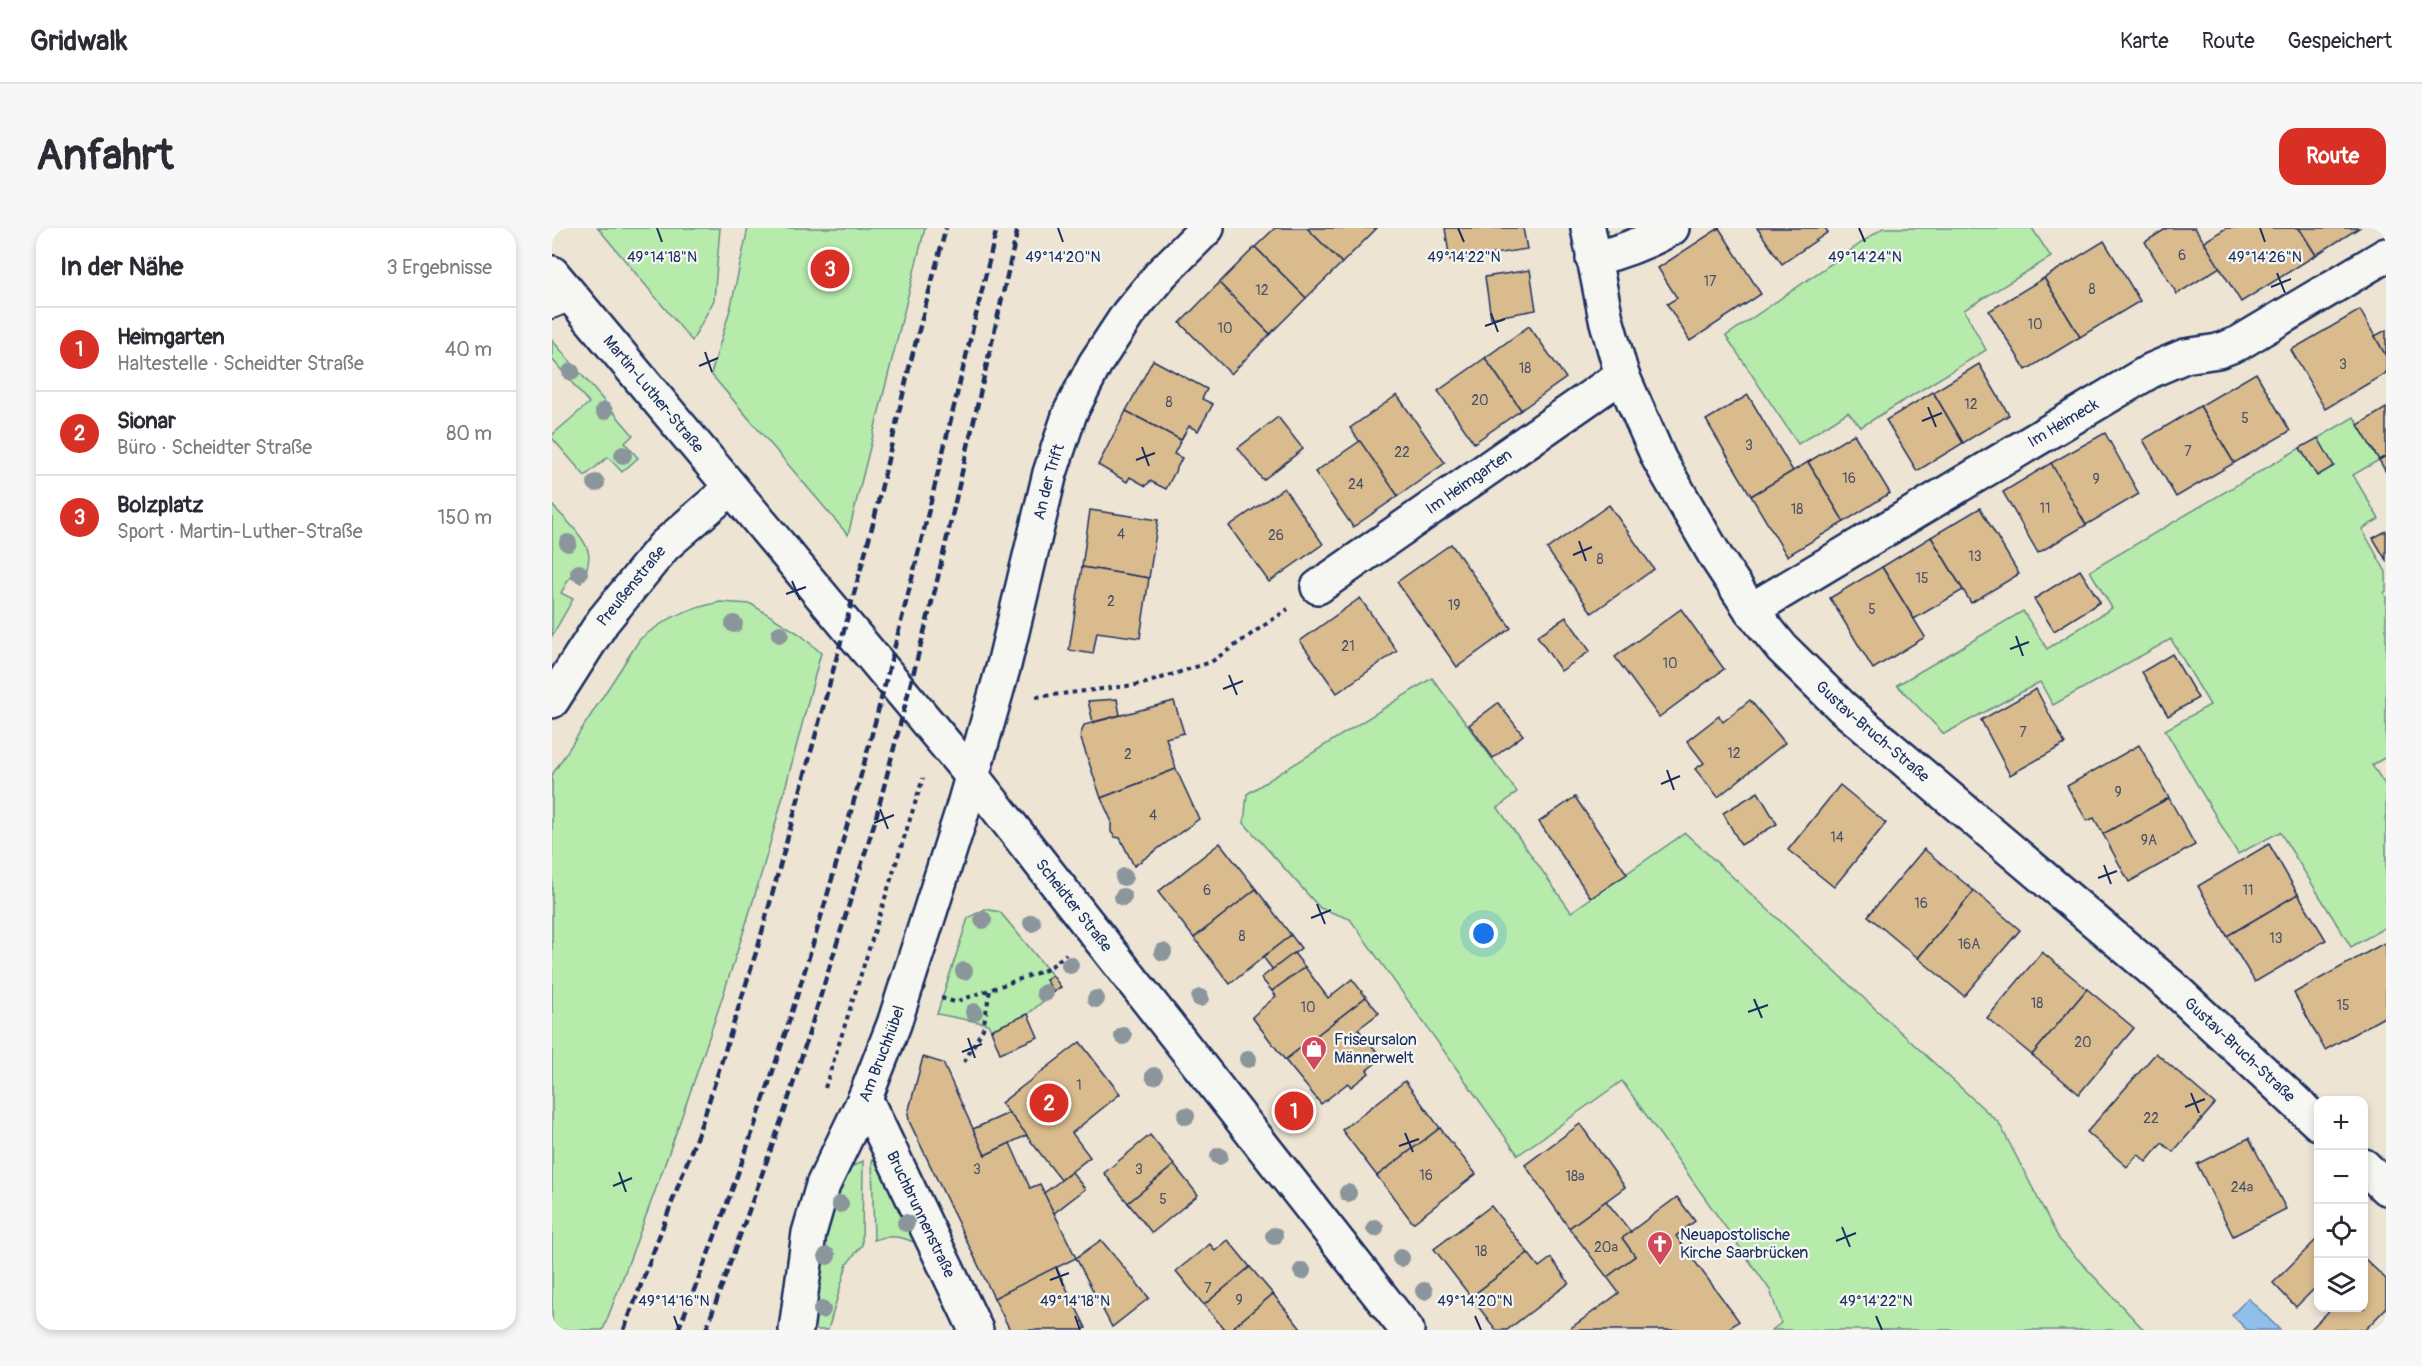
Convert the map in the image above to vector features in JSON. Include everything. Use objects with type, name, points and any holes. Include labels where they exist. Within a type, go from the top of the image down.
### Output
[{"type":"street","name":"An der Trift","points":[[972,776],[1004,665],[1050,473],[1070,413],[1095,364],[1128,315],[1162,273],[1207,228]]},
{"type":"street","points":[[1591,244],[1634,247],[1652,240],[1671,228]]},
{"type":"street","name":"Gustav-Bruch-Straße","points":[[1591,244],[1622,375],[1659,459],[1750,610],[1782,648],[1842,707],[2169,984],[2314,1118]]},
{"type":"street","name":"Im Heimeck","points":[[1750,610],[2152,370],[2185,356],[2218,351],[2239,343],[2386,255]]},
{"type":"street","name":"Martin-Luther-Straße","points":[[552,273],[563,304],[731,488]]},
{"type":"street","name":"Im Heimgarten","points":[[1318,587],[1622,375]]},
{"type":"street","name":"Scheidter Straße","points":[[731,488],[972,776],[1407,1330]]},
{"type":"street","name":"Preußenstraße","points":[[552,701],[603,621],[664,546],[731,488]]},
{"type":"street","name":"Am Bruchhübel","points":[[796,1330],[809,1233],[823,1185],[865,1098],[894,1024],[972,776]]},
{"type":"street","name":"Bruchbrunnenstraße","points":[[865,1098],[976,1330]]},
{"type":"street","points":[[2368,1171],[2386,1188]]},
{"type":"path","points":[[1036,697],[1143,684],[1210,662],[1318,587]]},
{"type":"path","points":[[824,1093],[937,734]]},
{"type":"path","points":[[942,998],[955,1002],[1048,969]]},
{"type":"path","points":[[964,1062],[983,1029],[990,989]]},
{"type":"green space","points":[[598,228],[720,228],[714,300],[692,341]]},
{"type":"green space","points":[[748,228],[925,228],[848,535],[711,374],[731,306]]},
{"type":"green space","points":[[1883,228],[2032,228],[2051,257],[1964,310],[1986,350],[1861,427],[1848,412],[1798,444],[1726,336]]},
{"type":"green space","points":[[552,340],[633,435],[625,443],[638,458],[622,472],[608,457],[585,476],[552,438],[552,435],[589,403],[552,359]]},
{"type":"green space","points":[[2354,417],[2379,460],[2353,475],[2379,519],[2362,529],[2386,572],[2386,591],[2384,593],[2386,597],[2386,757],[2372,765],[2386,786],[2386,927],[2351,947],[2280,832],[2238,854],[2165,730],[2210,705],[2171,639],[2053,705],[2040,682],[1944,734],[1897,685],[2023,611],[2047,649],[2112,608],[2090,571],[2300,448],[2317,476],[2333,466],[2318,438]]},
{"type":"green space","points":[[552,505],[582,539],[589,559],[581,583],[570,577],[561,593],[573,599],[552,636]]},
{"type":"green space","points":[[720,602],[751,604],[801,635],[821,653],[772,837],[737,953],[682,1115],[603,1330],[552,1330],[552,775],[640,639],[678,615]]},
{"type":"green space","points":[[1432,678],[1517,792],[1498,808],[1571,912],[1685,833],[1999,1123],[2059,1239],[2144,1330],[1772,1330],[1781,1323],[1770,1290],[1622,1081],[1518,1155],[1350,919],[1320,908],[1244,823],[1247,794]]},
{"type":"green space","points":[[985,909],[1000,912],[1052,975],[1046,980],[1054,992],[1028,1014],[991,1030],[988,1024],[937,1014],[968,918]]},
{"type":"green space","points":[[872,1159],[882,1163],[924,1247],[899,1238],[887,1237],[874,1240]]},
{"type":"green space","points":[[863,1161],[862,1245],[847,1264],[828,1330],[806,1330],[832,1196],[849,1168]]},
{"type":"water","points":[[2248,1298],[2280,1330],[2247,1330],[2232,1315]]},
{"type":"building","points":[[1275,228],[1307,228],[1342,263],[1306,298],[1255,247]]},
{"type":"building","points":[[1307,228],[1377,228],[1342,263]]},
{"type":"building","points":[[1445,228],[1523,228],[1527,249],[1450,261]]},
{"type":"building","points":[[1719,228],[1761,294],[1690,341],[1667,304],[1677,298],[1658,268]]},
{"type":"building","points":[[1757,228],[1825,228],[1828,232],[1782,264]]},
{"type":"building","points":[[2167,228],[2195,228],[2220,267],[2177,294],[2145,242]]},
{"type":"building","points":[[2226,228],[2299,228],[2316,255],[2241,302],[2204,242]]},
{"type":"building","points":[[2299,228],[2359,228],[2316,255]]},
{"type":"building","points":[[2104,241],[2140,301],[2080,337],[2044,278]]},
{"type":"building","points":[[1255,247],[1306,298],[1270,334],[1219,283]]},
{"type":"building","points":[[1530,270],[1536,310],[1491,318],[1485,277]]},
{"type":"building","points":[[2044,278],[2080,337],[2026,370],[1989,311]]},
{"type":"building","points":[[1219,283],[1270,334],[1231,374],[1180,323]]},
{"type":"building","points":[[2360,310],[2386,356],[2386,373],[2325,409],[2291,350]]},
{"type":"building","points":[[1529,326],[1566,378],[1521,410],[1485,358]]},
{"type":"building","points":[[2386,330],[2386,356],[2375,336]]},
{"type":"building","points":[[1485,358],[1521,410],[1474,443],[1438,391]]},
{"type":"building","points":[[1153,360],[1207,389],[1202,399],[1213,404],[1198,431],[1189,426],[1181,440],[1126,411]]},
{"type":"building","points":[[1979,364],[2009,415],[1963,443],[1933,392]]},
{"type":"building","points":[[2256,373],[2290,431],[2234,463],[2200,406]]},
{"type":"building","points":[[1933,392],[1963,443],[1917,471],[1886,420]]},
{"type":"building","points":[[1397,395],[1445,463],[1398,496],[1350,428]]},
{"type":"building","points":[[1748,395],[1793,471],[1751,496],[1706,420]]},
{"type":"building","points":[[2200,406],[2234,463],[2176,497],[2143,440]]},
{"type":"building","points":[[2386,408],[2386,456],[2379,460],[2358,425]]},
{"type":"building","points":[[1126,411],[1181,440],[1174,454],[1182,458],[1166,489],[1150,481],[1146,486],[1130,477],[1127,482],[1098,465]]},
{"type":"building","points":[[1278,417],[1303,449],[1263,480],[1238,448]]},
{"type":"building","points":[[2105,433],[2139,494],[2086,525],[2051,463]]},
{"type":"building","points":[[1854,434],[1890,493],[1844,522],[1808,462]]},
{"type":"building","points":[[2318,438],[2334,466],[2317,476],[2300,448]]},
{"type":"building","points":[[1360,441],[1398,496],[1353,527],[1315,472]]},
{"type":"building","points":[[2386,456],[2386,472],[2379,460]]},
{"type":"building","points":[[1808,462],[1844,522],[1787,556],[1751,496]]},
{"type":"building","points":[[2051,463],[2086,525],[2038,553],[2003,492]]},
{"type":"building","points":[[1284,488],[1323,544],[1269,582],[1229,526]]},
{"type":"building","points":[[1609,505],[1654,569],[1592,613],[1547,549]]},
{"type":"building","points":[[1980,508],[2019,574],[1971,603],[1931,537]]},
{"type":"building","points":[[1090,510],[1158,520],[1149,578],[1082,567]]},
{"type":"building","points":[[2386,531],[2386,560],[2373,538]]},
{"type":"building","points":[[1931,537],[1963,590],[1914,619],[1882,567]]},
{"type":"building","points":[[1451,544],[1511,628],[1457,667],[1397,582]]},
{"type":"building","points":[[1082,567],[1149,578],[1140,638],[1097,632],[1093,654],[1069,650]]},
{"type":"building","points":[[1882,567],[1925,637],[1873,669],[1830,598]]},
{"type":"building","points":[[2080,570],[2100,602],[2054,631],[2034,599]]},
{"type":"building","points":[[1360,598],[1397,651],[1337,693],[1300,641]]},
{"type":"building","points":[[1681,609],[1724,669],[1659,717],[1615,657]]},
{"type":"building","points":[[1566,617],[1590,651],[1561,671],[1537,636]]},
{"type":"building","points":[[2172,654],[2198,698],[2168,716],[2142,672]]},
{"type":"building","points":[[2036,689],[2065,744],[2010,775],[1981,720]]},
{"type":"building","points":[[1117,699],[1120,715],[1093,722],[1088,701]]},
{"type":"building","points":[[1750,700],[1785,743],[1718,797],[1695,769],[1704,763],[1687,741],[1719,716],[1723,722]]},
{"type":"building","points":[[1174,701],[1184,733],[1166,738],[1176,769],[1101,798],[1080,736],[1084,725]]},
{"type":"building","points":[[1498,703],[1523,735],[1493,758],[1469,725]]},
{"type":"building","points":[[2139,745],[2169,798],[2103,834],[2094,818],[2087,821],[2067,786]]},
{"type":"building","points":[[1176,769],[1199,819],[1134,866],[1120,838],[1115,837],[1111,832],[1111,820],[1101,798]]},
{"type":"building","points":[[1840,785],[1886,823],[1834,887],[1788,850]]},
{"type":"building","points":[[1758,792],[1777,824],[1741,845],[1723,813]]},
{"type":"building","points":[[1575,797],[1627,874],[1591,898],[1539,822]]},
{"type":"building","points":[[2169,798],[2195,845],[2129,882],[2103,834]]},
{"type":"building","points":[[1220,843],[1256,889],[1194,938],[1158,892]]},
{"type":"building","points":[[2269,844],[2298,894],[2227,936],[2198,886]]},
{"type":"building","points":[[1924,849],[1974,891],[1918,958],[1868,916]]},
{"type":"building","points":[[1256,889],[1291,935],[1230,984],[1194,938]]},
{"type":"building","points":[[1974,891],[2020,930],[1964,996],[1918,958]]},
{"type":"building","points":[[2298,894],[2326,940],[2255,982],[2227,936]]},
{"type":"building","points":[[1291,935],[1301,948],[1273,970],[1263,957]]},
{"type":"building","points":[[2384,943],[2386,947],[2386,1016],[2325,1050],[2294,993]]},
{"type":"building","points":[[2042,952],[2087,989],[2032,1055],[1987,1018]]},
{"type":"building","points":[[1294,953],[1305,967],[1272,991],[1261,978]]},
{"type":"building","points":[[1305,967],[1328,998],[1352,979],[1366,997],[1285,1060],[1252,1017],[1276,996],[1272,991]]},
{"type":"building","points":[[1052,975],[1061,987],[1054,992],[1046,980]]},
{"type":"building","points":[[2087,989],[2134,1028],[2079,1094],[2032,1055]]},
{"type":"building","points":[[1366,997],[1379,1013],[1358,1029],[1382,1058],[1367,1070],[1369,1073],[1351,1087],[1348,1083],[1321,1104],[1285,1060]]},
{"type":"building","points":[[1028,1014],[1038,1037],[1000,1053],[991,1030]]},
{"type":"building","points":[[1080,1042],[1120,1094],[1072,1133],[1090,1157],[1061,1180],[1001,1103]]},
{"type":"building","points":[[2156,1053],[2215,1104],[2173,1152],[2162,1143],[2146,1162],[2138,1154],[2127,1167],[2087,1132]]},
{"type":"building","points":[[923,1057],[943,1063],[985,1155],[1010,1143],[1030,1188],[1040,1184],[1076,1258],[994,1298],[909,1121],[908,1113]]},
{"type":"building","points":[[1405,1081],[1440,1128],[1377,1176],[1342,1130]]},
{"type":"building","points":[[1009,1113],[1027,1135],[985,1155],[973,1129]]},
{"type":"building","points":[[1580,1124],[1625,1187],[1569,1228],[1525,1165]]},
{"type":"building","points":[[1440,1128],[1476,1174],[1413,1223],[1377,1176]]},
{"type":"building","points":[[1150,1135],[1174,1165],[1128,1203],[1104,1173]]},
{"type":"building","points":[[2249,1138],[2286,1209],[2233,1236],[2197,1164]]},
{"type":"building","points":[[1174,1165],[1198,1195],[1152,1233],[1128,1203]]},
{"type":"building","points":[[1072,1172],[1085,1189],[1054,1213],[1044,1193]]},
{"type":"building","name":"Neuapostolische Kirche Saarbrücken","points":[[1677,1197],[1695,1221],[1676,1236],[1739,1321],[1727,1330],[1568,1330],[1619,1293],[1607,1277],[1635,1256],[1622,1238]]},
{"type":"building","points":[[1606,1201],[1631,1232],[1622,1238],[1635,1256],[1607,1277],[1569,1228]]},
{"type":"building","points":[[1491,1206],[1528,1253],[1471,1297],[1434,1249]]},
{"type":"building","points":[[1101,1240],[1149,1298],[1112,1327],[1076,1258]]},
{"type":"building","points":[[1228,1240],[1250,1267],[1204,1305],[1176,1271],[1210,1244],[1215,1251]]},
{"type":"building","points":[[2314,1242],[2314,1289],[2296,1307],[2273,1283]]},
{"type":"building","points":[[1528,1253],[1539,1267],[1551,1258],[1569,1283],[1507,1330],[1496,1330],[1471,1297]]},
{"type":"building","points":[[2368,1262],[2386,1279],[2386,1308],[2365,1330],[2310,1330],[2328,1312],[2368,1312]]},
{"type":"building","points":[[1056,1267],[1086,1328],[1082,1330],[1010,1330],[994,1298]]},
{"type":"building","points":[[1250,1267],[1273,1294],[1230,1330],[1225,1330],[1204,1305]]},
{"type":"building","points":[[1273,1294],[1301,1329],[1230,1330]]},
{"type":"railway","points":[[624,1330],[704,1117],[759,943],[874,520],[910,364],[946,228]]},
{"type":"railway","points":[[678,1330],[730,1196],[819,924],[895,646],[997,228]]},
{"type":"railway","points":[[706,1330],[785,1110],[875,821],[935,590],[1018,228]]},
{"type":"place","name":"Bolzplatz","points":[[830,269]]},
{"type":"place","name":"Friseursalon Männerwelt","points":[[1314,1072]]},
{"type":"place","name":"Sionar","points":[[1049,1103]]},
{"type":"place","name":"Heimgarten","points":[[1294,1111]]},
{"type":"place","name":"Neuapostolische Kirche Saarbrücken","points":[[1660,1267]]}]
